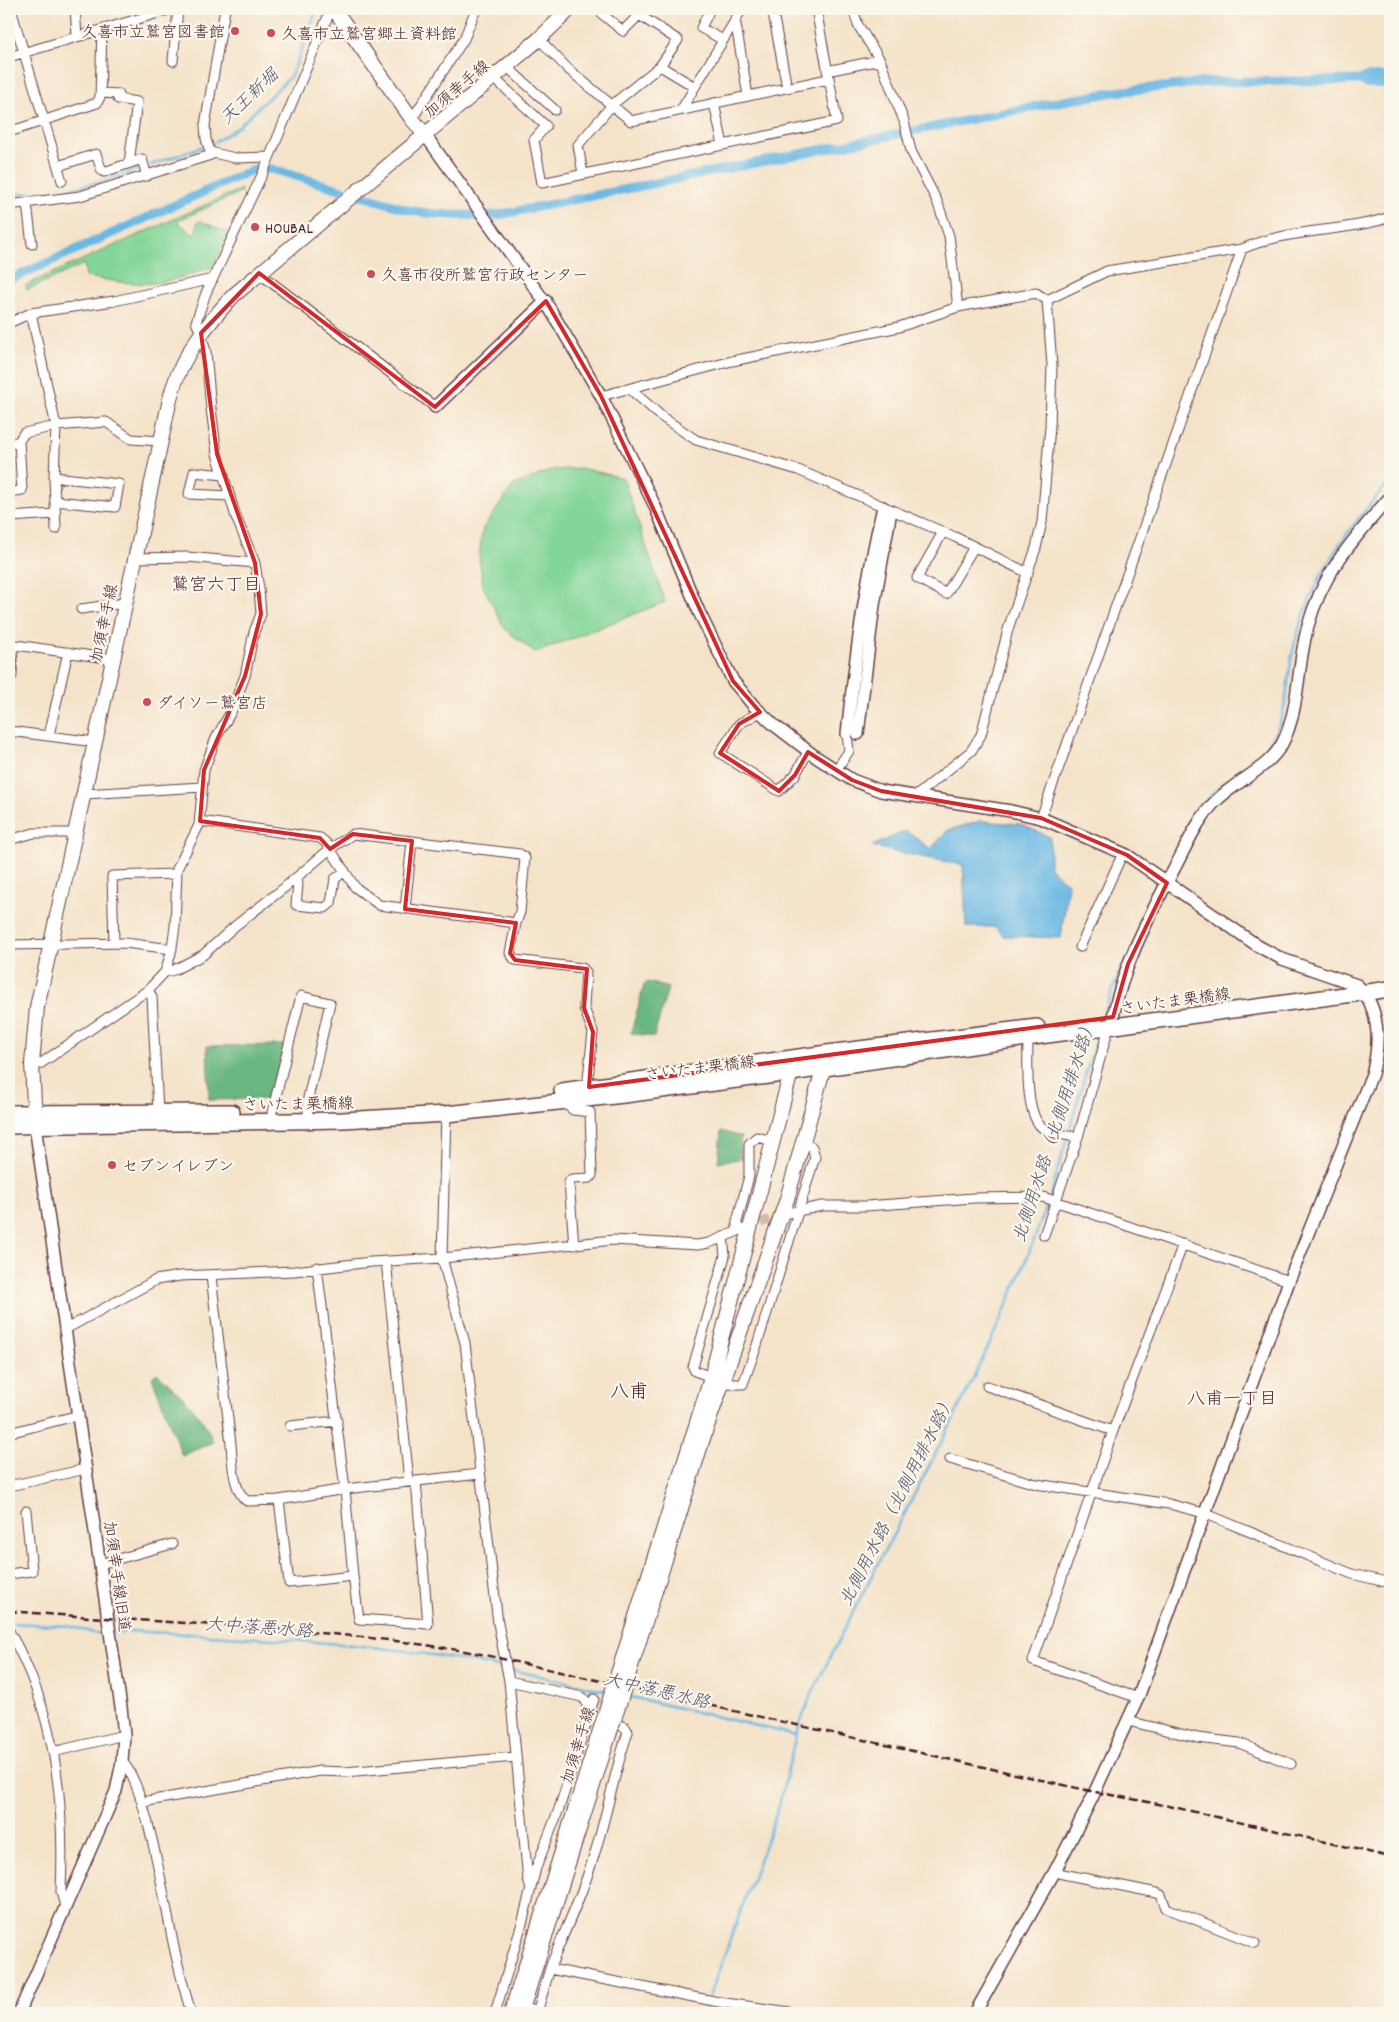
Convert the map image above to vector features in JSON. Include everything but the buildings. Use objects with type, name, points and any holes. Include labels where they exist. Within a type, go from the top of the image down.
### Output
[{"type":"main road","points":[[332,9],[426,136]]},
{"type":"main road","name":"加須幸手線","points":[[35,1119],[32,1064],[34,1025],[50,943],[161,441],[173,388],[180,370],[201,333],[228,302],[259,273],[426,136],[539,39],[570,9]]},
{"type":"main road","name":"さいたま栗橋線","points":[[9,1113],[35,1119],[343,1120],[446,1114],[560,1096],[1361,988],[1390,981]]},
{"type":"main road","name":"さいたま栗橋線","points":[[1361,988],[1390,989]]},
{"type":"main road","name":"さいたま栗橋線","points":[[826,1061],[1028,1038],[1104,1023]]},
{"type":"main road","points":[[717,1379],[787,1199],[826,1061]]},
{"type":"main road","points":[[717,1379],[792,1066]]},
{"type":"main road","name":"さいたま栗橋線","points":[[9,1126],[35,1119],[158,1112],[308,1112],[445,1105],[560,1096],[589,1087],[792,1066]]},
{"type":"main road","name":"加須幸手線","points":[[518,2011],[665,1542],[704,1402],[717,1379]]},
{"type":"main road","name":"加須幸手線","points":[[665,1542],[705,1432],[717,1379]]},
{"type":"street","points":[[11,9],[62,181]]},
{"type":"street","points":[[75,9],[77,36]]},
{"type":"street","points":[[9,58],[102,30],[152,11],[172,9]]},
{"type":"street","points":[[173,61],[178,9]]},
{"type":"street","points":[[211,155],[206,139],[205,126],[225,9]]},
{"type":"street","points":[[32,1064],[40,1064],[148,990],[165,972],[172,949],[175,927],[176,874],[180,861],[198,830],[204,770],[216,738],[231,712],[244,676],[254,632],[261,614],[255,563],[236,517],[218,454],[211,409],[206,352],[196,322],[213,278],[262,175],[332,9]]},
{"type":"street","points":[[412,119],[464,39],[476,9]]},
{"type":"street","points":[[710,9],[701,28],[723,40]]},
{"type":"street","points":[[681,110],[742,9]]},
{"type":"street","points":[[769,9],[773,12],[787,88]]},
{"type":"street","points":[[494,78],[546,126],[534,140],[542,183],[837,121],[816,9]]},
{"type":"street","points":[[853,9],[858,25],[880,60],[904,121],[911,151],[937,201],[949,236],[958,307]]},
{"type":"street","points":[[583,174],[578,145],[612,105],[660,66],[678,40],[640,12],[623,32],[602,14]]},
{"type":"street","points":[[735,19],[748,96]]},
{"type":"street","points":[[9,132],[97,103],[100,97],[102,30]]},
{"type":"street","points":[[539,39],[568,69],[631,121],[787,88],[880,60]]},
{"type":"street","points":[[507,66],[555,110]]},
{"type":"street","points":[[660,66],[695,86]]},
{"type":"street","points":[[100,92],[119,94],[118,99],[136,102],[129,163]]},
{"type":"street","points":[[714,103],[723,145]]},
{"type":"street","points":[[426,136],[546,301],[601,396],[654,504],[700,612],[733,681],[760,712],[808,752],[852,780],[882,791],[1011,811],[1041,818],[1123,853],[1258,946],[1282,959],[1361,988],[1372,1008],[1377,1027],[1376,1058],[1366,1092],[1289,1281],[1138,1698],[1055,1871],[975,2013]]},
{"type":"street","points":[[9,205],[80,196],[214,153],[234,158],[268,160]]},
{"type":"street","points":[[58,166],[96,154],[102,171],[142,159],[147,176]]},
{"type":"street","points":[[27,204],[32,244]]},
{"type":"street","points":[[1047,300],[1107,271],[1242,249],[1261,240],[1358,225],[1390,217]]},
{"type":"street","points":[[1041,818],[1242,249]]},
{"type":"street","points":[[259,273],[435,407],[546,301]]},
{"type":"street","points":[[9,324],[31,313],[114,302],[213,278]]},
{"type":"street","points":[[601,396],[732,361],[899,328],[958,307],[1036,292],[1047,300],[1052,365],[1050,426],[1042,522],[1028,573],[1009,626],[981,735],[971,751],[915,797]]},
{"type":"street","points":[[31,313],[56,426],[54,477],[56,530]]},
{"type":"street","points":[[630,389],[662,417],[696,440],[798,470],[942,532],[1028,573]]},
{"type":"street","points":[[9,492],[22,490],[19,441],[24,433],[56,426],[106,422],[131,438],[161,441]]},
{"type":"street","points":[[9,445],[19,441]]},
{"type":"street","points":[[224,475],[194,472],[189,494],[230,496]]},
{"type":"street","points":[[54,477],[119,484],[116,507],[55,501]]},
{"type":"street","points":[[1044,1236],[1054,1201],[1078,1137],[1104,1023],[1117,996],[1128,964],[1163,881],[1207,812],[1217,800],[1261,768],[1281,744],[1289,726],[1308,626],[1327,576],[1342,553],[1390,497]]},
{"type":"street","points":[[836,770],[849,751],[862,612],[870,562],[887,509]]},
{"type":"street","points":[[9,511],[10,517],[56,514]]},
{"type":"street","points":[[942,532],[917,578],[946,594],[974,547]]},
{"type":"street","points":[[135,558],[187,556],[255,563]]},
{"type":"street","points":[[81,608],[126,603]]},
{"type":"street","points":[[12,676],[11,645],[113,659]]},
{"type":"street","points":[[49,735],[68,652]]},
{"type":"street","points":[[760,712],[739,724],[720,753],[779,791],[795,775],[808,752]]},
{"type":"street","points":[[9,731],[95,742]]},
{"type":"street","points":[[84,794],[202,787]]},
{"type":"street","points":[[200,821],[320,838],[326,843],[355,887],[379,905],[516,923]]},
{"type":"street","points":[[9,840],[34,833],[75,833]]},
{"type":"street","points":[[165,972],[174,970],[203,954],[330,849],[353,834],[520,854],[525,858],[520,912],[510,953],[515,960],[582,968],[586,972],[584,1008],[593,1032],[588,1078],[589,1087]]},
{"type":"street","points":[[405,909],[412,841]]},
{"type":"street","points":[[1080,947],[1123,853]]},
{"type":"street","points":[[294,879],[298,884],[296,905],[325,908],[331,903],[335,879],[344,871]]},
{"type":"street","points":[[114,943],[112,876],[176,874]]},
{"type":"street","points":[[9,944],[114,943],[172,949]]},
{"type":"street","points":[[148,990],[152,997],[158,1112]]},
{"type":"street","points":[[272,1112],[301,996],[330,1003],[308,1098],[308,1112]]},
{"type":"street","points":[[1028,1038],[1029,1094],[1035,1120],[1042,1128],[1054,1133],[1078,1137]]},
{"type":"street","points":[[560,1096],[573,1110],[590,1112],[592,1175],[590,1178],[572,1179],[569,1182],[574,1245]]},
{"type":"street","points":[[446,1114],[442,1258],[465,1343],[498,1623],[509,1681],[528,1880],[531,1889]]},
{"type":"street","name":"加須幸手線旧道","points":[[19,2013],[110,1806],[122,1762],[124,1735],[35,1119]]},
{"type":"street","points":[[64,1330],[156,1280],[180,1276],[294,1271],[317,1267],[442,1258],[613,1240],[697,1245],[709,1243],[740,1230],[737,1222],[749,1176],[749,1144],[757,1138],[774,1141]]},
{"type":"street","points":[[723,1237],[725,1256],[693,1367],[695,1371],[717,1379],[733,1384],[742,1384],[815,1157],[812,1147],[803,1143]]},
{"type":"street","points":[[788,1213],[798,1209],[822,1206],[866,1206],[974,1198],[1043,1197],[1289,1281]]},
{"type":"street","points":[[1138,1698],[1033,1660],[1113,1431],[1183,1244]]},
{"type":"street","points":[[317,1267],[345,1489],[358,1618],[428,1624],[386,1261]]},
{"type":"street","points":[[211,1276],[231,1444],[232,1472],[242,1498],[247,1501],[279,1500],[345,1489],[480,1474]]},
{"type":"street","points":[[987,1386],[1113,1431]]},
{"type":"street","points":[[9,1433],[78,1415]]},
{"type":"street","points":[[290,1426],[337,1421]]},
{"type":"street","points":[[950,1459],[1036,1484],[1168,1504],[1204,1513],[1352,1574],[1390,1583]]},
{"type":"street","points":[[9,1486],[86,1469]]},
{"type":"street","points":[[279,1500],[289,1583],[353,1576]]},
{"type":"street","points":[[9,1574],[32,1571],[26,1511]]},
{"type":"street","points":[[100,1564],[172,1544]]},
{"type":"street","points":[[9,1631],[40,1695],[53,1752],[61,1807],[61,1892],[65,1906]]},
{"type":"street","points":[[509,1681],[582,1697],[586,1700],[589,1714]]},
{"type":"street","points":[[495,2013],[536,1868],[556,1817],[594,1700]]},
{"type":"street","points":[[518,2011],[538,2009],[550,1969],[588,1876],[604,1827],[616,1768],[628,1732],[625,1728],[589,1714]]},
{"type":"street","points":[[1128,1721],[1198,1738],[1239,1743],[1291,1764]]},
{"type":"street","points":[[53,1752],[124,1735]]},
{"type":"street","points":[[142,1802],[320,1771],[345,1772],[515,1757]]},
{"type":"street","points":[[122,1762],[130,1771],[142,1802],[191,2013]]},
{"type":"street","points":[[1055,1871],[1157,1893],[1161,1895],[1166,1908],[1255,1943]]},
{"type":"street","points":[[550,1969],[719,2002],[797,2013]]},
{"type":"highlighted area","points":[[259,273],[435,407],[546,301],[601,396],[733,681],[760,712],[739,724],[720,753],[779,791],[795,775],[808,752],[852,780],[881,791],[1041,818],[1127,855],[1167,883],[1128,964],[1113,1017],[589,1087],[593,1032],[584,1008],[587,969],[515,960],[510,953],[516,923],[405,909],[412,841],[353,834],[330,849],[320,838],[200,821],[204,770],[245,676],[261,614],[255,563],[217,454],[201,333]]},
{"type":"green space","points":[[241,189],[241,192],[177,221],[195,236],[197,223],[200,221],[229,233],[213,267],[168,281],[136,283],[86,277],[84,264],[27,290],[26,285]]},
{"type":"green space","points":[[580,468],[623,478],[665,602],[535,653],[505,629],[483,586],[479,555],[483,528],[514,485],[552,470]]},
{"type":"green space","points":[[648,982],[668,988],[654,1037],[631,1033],[644,985]]},
{"type":"green space","points":[[285,1045],[270,1099],[209,1100],[207,1046]]},
{"type":"green space","points":[[721,1131],[741,1137],[739,1159],[718,1162]]},
{"type":"green space","points":[[157,1373],[197,1413],[213,1442],[182,1456],[152,1377]]},
{"type":"water","points":[[980,821],[1020,824],[1050,837],[1050,868],[1068,884],[1061,938],[1004,936],[995,927],[966,927],[963,865],[872,846],[906,831],[931,849],[948,830]]},
{"type":"waterway","name":"天王新堀","points":[[215,142],[238,127],[289,78],[317,9]]},
{"type":"waterway","points":[[9,280],[252,170],[272,169],[413,211],[434,214],[498,215],[1047,104],[1115,92],[1208,82],[1367,80]]},
{"type":"waterway","points":[[1367,80],[1390,80]]},
{"type":"waterway","name":"天王新堀","points":[[151,165],[201,147]]},
{"type":"waterway","name":"天王新堀","points":[[9,194],[58,192],[108,180],[138,169]]},
{"type":"waterway","name":"北側用水路（北側用排水路）","points":[[1193,822],[1213,794],[1222,785],[1252,764],[1271,741],[1280,723],[1286,700],[1292,654],[1302,618],[1311,596],[1321,575],[1345,537],[1390,481]]},
{"type":"waterway","name":"北側用水路（北側用排水路）","points":[[1101,1021],[1120,970]]},
{"type":"waterway","name":"北側用水路（北側用排水路）","points":[[1050,1197],[1097,1034]]},
{"type":"waterway","name":"北側用水路（北側用排水路）","points":[[709,1997],[778,1809],[796,1735],[810,1697],[974,1376],[1014,1290],[1048,1202]]},
{"type":"waterway","name":"大中落悪水路","points":[[13,1623],[69,1626],[94,1633],[106,1633]]},
{"type":"waterway","name":"大中落悪水路","points":[[114,1633],[131,1631],[364,1646],[456,1659],[502,1668]]},
{"type":"waterway","name":"大中落悪水路","points":[[512,1670],[607,1691]]},
{"type":"waterway","name":"大中落悪水路","points":[[627,1696],[796,1735]]},
{"type":"waterway","name":"北側用水路（北側用排水路）","points":[[703,2013],[708,2002]]},
{"type":"tunnel","points":[[748,1227],[783,1215]]},
{"type":"railway","points":[[9,1611],[301,1631],[418,1644],[476,1653],[1095,1792],[1169,1806],[1390,1857]]},
{"type":"place","name":"久喜市立鷲宮図書館","points":[[235,31]]},
{"type":"place","name":"久喜市立鷲宮郷土資料館","points":[[271,33]]},
{"type":"place","name":"HOUBAL","points":[[255,227]]},
{"type":"place","name":"久喜市役所鷲宮行政センター","points":[[371,274]]},
{"type":"place","name":"ダイソー鷲宮店","points":[[147,702]]},
{"type":"place","name":"セブンイレブン","points":[[112,1165]]},
{"type":"district","name":"鷲宮六丁目","points":[[216,584]]},
{"type":"district","name":"八甫","points":[[629,1390]]},
{"type":"district","name":"八甫一丁目","points":[[1232,1398]]}]
